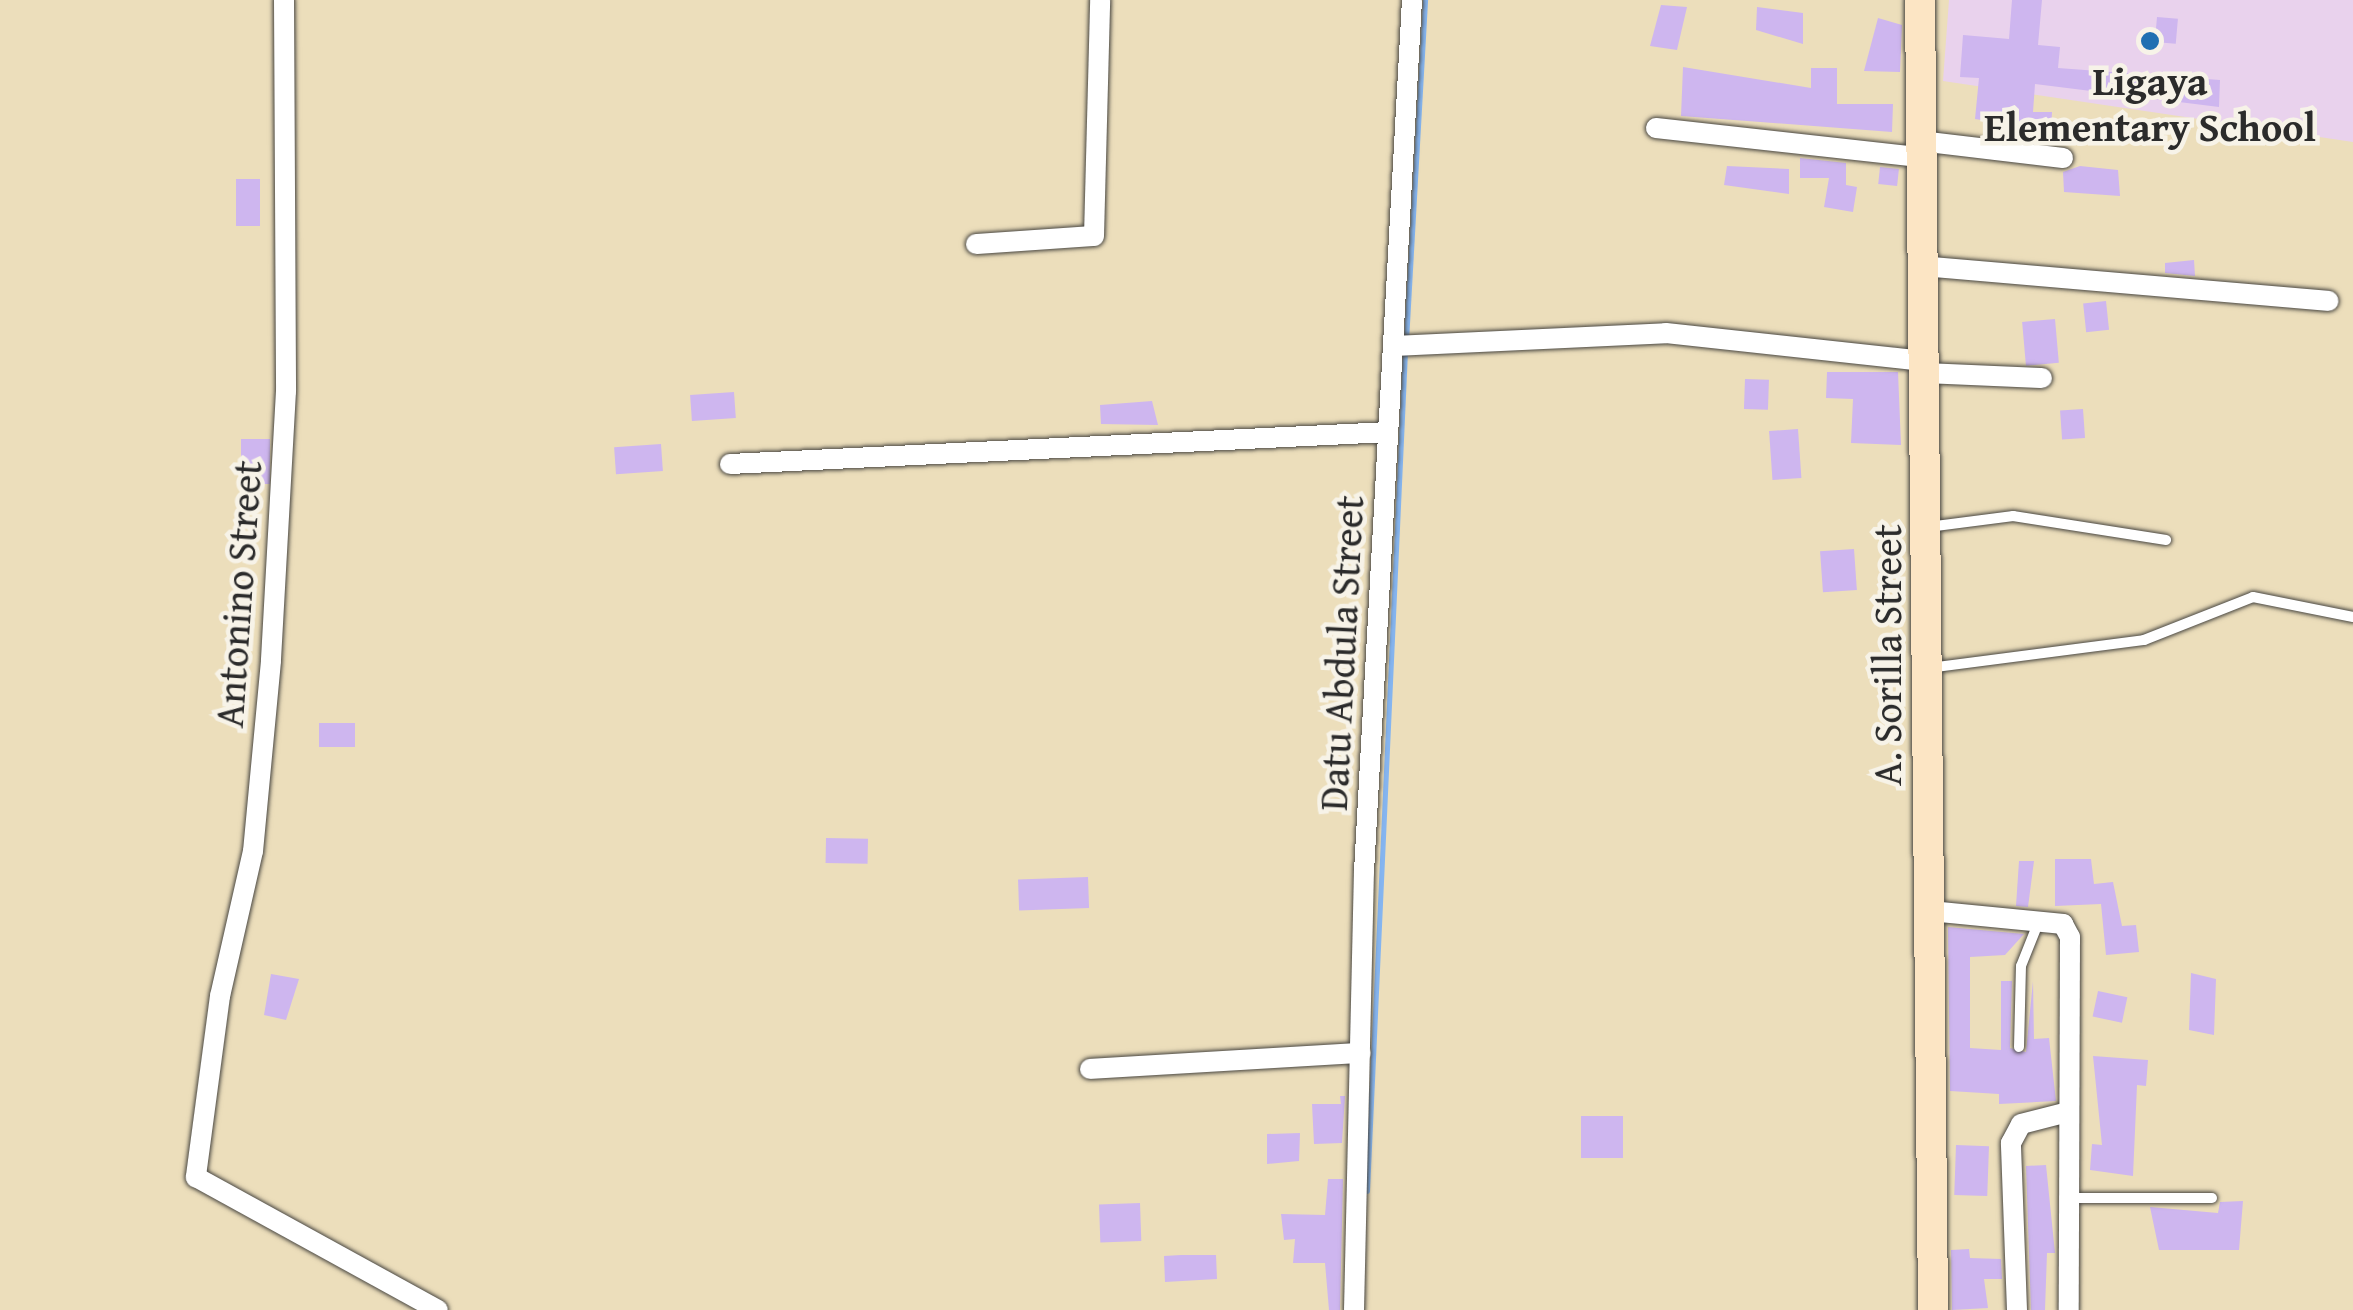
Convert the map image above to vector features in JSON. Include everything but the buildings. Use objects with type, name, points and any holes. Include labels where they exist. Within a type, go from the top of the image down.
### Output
[{"type":"street","name":"Antonino Street","points":[[284,0],[286,391],[271,662],[253,851],[220,996],[200,1186],[438,1310]]},
{"type":"street","points":[[976,244],[1094,236],[1100,0]]},
{"type":"street","name":"Datu Abdula Street","points":[[1354,1310],[1388,432],[1412,0]]},
{"type":"street","name":"A. Sorilla Street","points":[[1920,0],[1934,1310]]},
{"type":"street","points":[[1656,128],[2063,158]]},
{"type":"street","points":[[1921,266],[2328,301]]},
{"type":"street","points":[[1394,346],[1666,333],[1923,367],[2042,378]]},
{"type":"street","points":[[730,464],[1388,432]]},
{"type":"street","points":[[1930,911],[2063,924],[2070,937],[2064,1113],[2069,1310]]},
{"type":"street","points":[[1090,1069],[1361,1052]]},
{"type":"street","points":[[2017,1310],[2011,1143],[2021,1124],[2064,1113]]},
{"type":"lane","points":[[1927,528],[2013,516],[2166,540]]},
{"type":"lane","points":[[1928,668],[2144,640],[2253,597],[2353,618]]},
{"type":"lane","points":[[2019,1046],[2021,966],[2039,920]]},
{"type":"lane","points":[[2068,1198],[2212,1198]]},
{"type":"shaded area","name":"Ligaya Elementary School","points":[[1949,0],[2353,0],[2353,142],[1943,81]]},
{"type":"waterway","points":[[1406,341],[1425,0]]},
{"type":"waterway","points":[[1367,1191],[1405,352]]},
{"type":"place","name":"Ligaya Elementary School","points":[[2150,41]]}]
